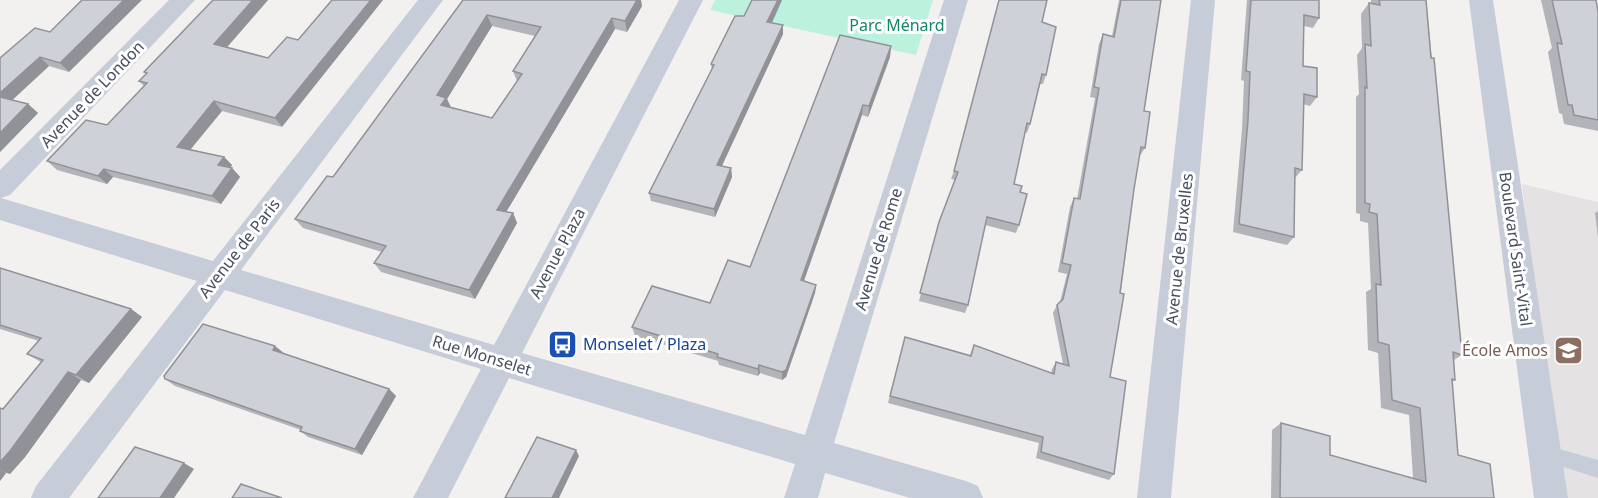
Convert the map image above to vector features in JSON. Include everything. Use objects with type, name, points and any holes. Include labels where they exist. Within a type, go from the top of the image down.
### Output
[{"type":"street","name":"Avenue de London","points":[[0,187],[183,0]]},
{"type":"street","name":"Avenue de Paris","points":[[48,498],[431,0]]},
{"type":"street","name":"Avenue de Rome","points":[[801,498],[956,0]]},
{"type":"street","name":"Avenue de Bruxelles","points":[[1154,498],[1203,0]]},
{"type":"street","name":"Boulevard Saint-Vital","points":[[1480,0],[1551,498]]},
{"type":"street","name":"Avenue Plaza","points":[[430,498],[689,5]]},
{"type":"street","name":"Rue Monselet","points":[[0,209],[500,361],[966,498]]},
{"type":"lane","points":[[1545,453],[1598,469]]},
{"type":"shaded area","name":"École Amos","points":[[1522,184],[1598,202],[1598,498],[1556,498]]},
{"type":"green space","name":"Parc Ménard","points":[[715,0],[933,0],[916,55],[710,10]]},
{"type":"building","points":[[82,0],[124,0],[60,63],[40,57],[0,93],[0,58],[35,28],[50,32]]},
{"type":"building","points":[[213,0],[253,0],[214,44],[268,58],[287,37],[298,40],[332,0],[371,0],[275,118],[214,101],[177,147],[224,157],[218,165],[232,168],[212,196],[104,169],[98,176],[47,161],[86,120],[107,125],[147,83],[139,81],[147,73],[144,72]]},
{"type":"building","points":[[463,0],[637,0],[625,21],[612,18],[497,210],[513,213],[469,290],[374,263],[386,246],[295,219],[327,176],[333,177]],"holes":[[[487,15],[541,27],[513,71],[522,74],[492,118],[441,105],[446,98],[437,95]]]},
{"type":"building","points":[[752,0],[778,0],[767,22],[783,25],[717,165],[731,168],[714,209],[649,193],[714,65],[711,64],[735,16],[744,16]]},
{"type":"building","points":[[999,0],[1047,0],[1042,22],[1056,27],[1046,75],[1042,74],[1030,124],[1027,123],[1014,184],[1022,186],[1020,192],[1027,194],[1019,225],[987,217],[968,305],[920,293],[939,222],[958,172],[954,171]]},
{"type":"building","points":[[1121,0],[1161,0],[1144,111],[1150,112],[1145,148],[1141,147],[1134,189],[1120,293],[1124,294],[1110,377],[1126,381],[1114,474],[1041,452],[1043,437],[890,396],[905,337],[971,356],[974,345],[1054,374],[1056,362],[1069,366],[1057,305],[1063,299],[1071,265],[1062,263],[1074,198],[1080,199],[1099,88],[1094,87],[1103,34],[1114,37]]},
{"type":"building","points":[[1251,0],[1319,0],[1319,18],[1304,15],[1303,66],[1317,68],[1317,97],[1304,94],[1302,170],[1295,168],[1294,237],[1239,224],[1248,120],[1250,72],[1246,71]]},
{"type":"building","points":[[1379,0],[1426,0],[1431,58],[1434,58],[1462,355],[1453,352],[1455,380],[1452,379],[1458,455],[1490,464],[1494,498],[1280,498],[1281,423],[1330,436],[1330,455],[1426,482],[1420,408],[1392,400],[1389,345],[1378,342],[1376,284],[1381,285],[1377,214],[1369,212],[1370,204],[1365,203],[1365,87],[1367,88],[1365,44],[1371,46],[1369,3],[1380,5]]},
{"type":"building","points":[[1552,0],[1596,0],[1598,120],[1574,115],[1572,105],[1568,105],[1557,43],[1562,44]]},
{"type":"building","points":[[840,35],[891,46],[869,106],[863,105],[801,280],[816,285],[786,370],[782,372],[759,365],[758,369],[632,327],[652,286],[710,303],[728,260],[750,267]]},
{"type":"building","points":[[0,97],[28,104],[0,133]]},
{"type":"building","points":[[0,268],[131,309],[76,375],[68,372],[0,462],[0,408],[3,409],[43,360],[27,354],[41,338],[0,325]]},
{"type":"building","points":[[203,324],[275,346],[273,350],[389,389],[355,449],[300,431],[302,427],[165,379],[164,376]]},
{"type":"building","points":[[537,437],[576,450],[552,498],[505,498]]},
{"type":"building","points":[[135,447],[184,463],[160,498],[98,498]]},
{"type":"building","points":[[241,484],[282,498],[232,498]]},
{"type":"place","name":"Monselet / Plaza","points":[[562,344]]},
{"type":"place","name":"École Amos","points":[[1569,350]]}]
